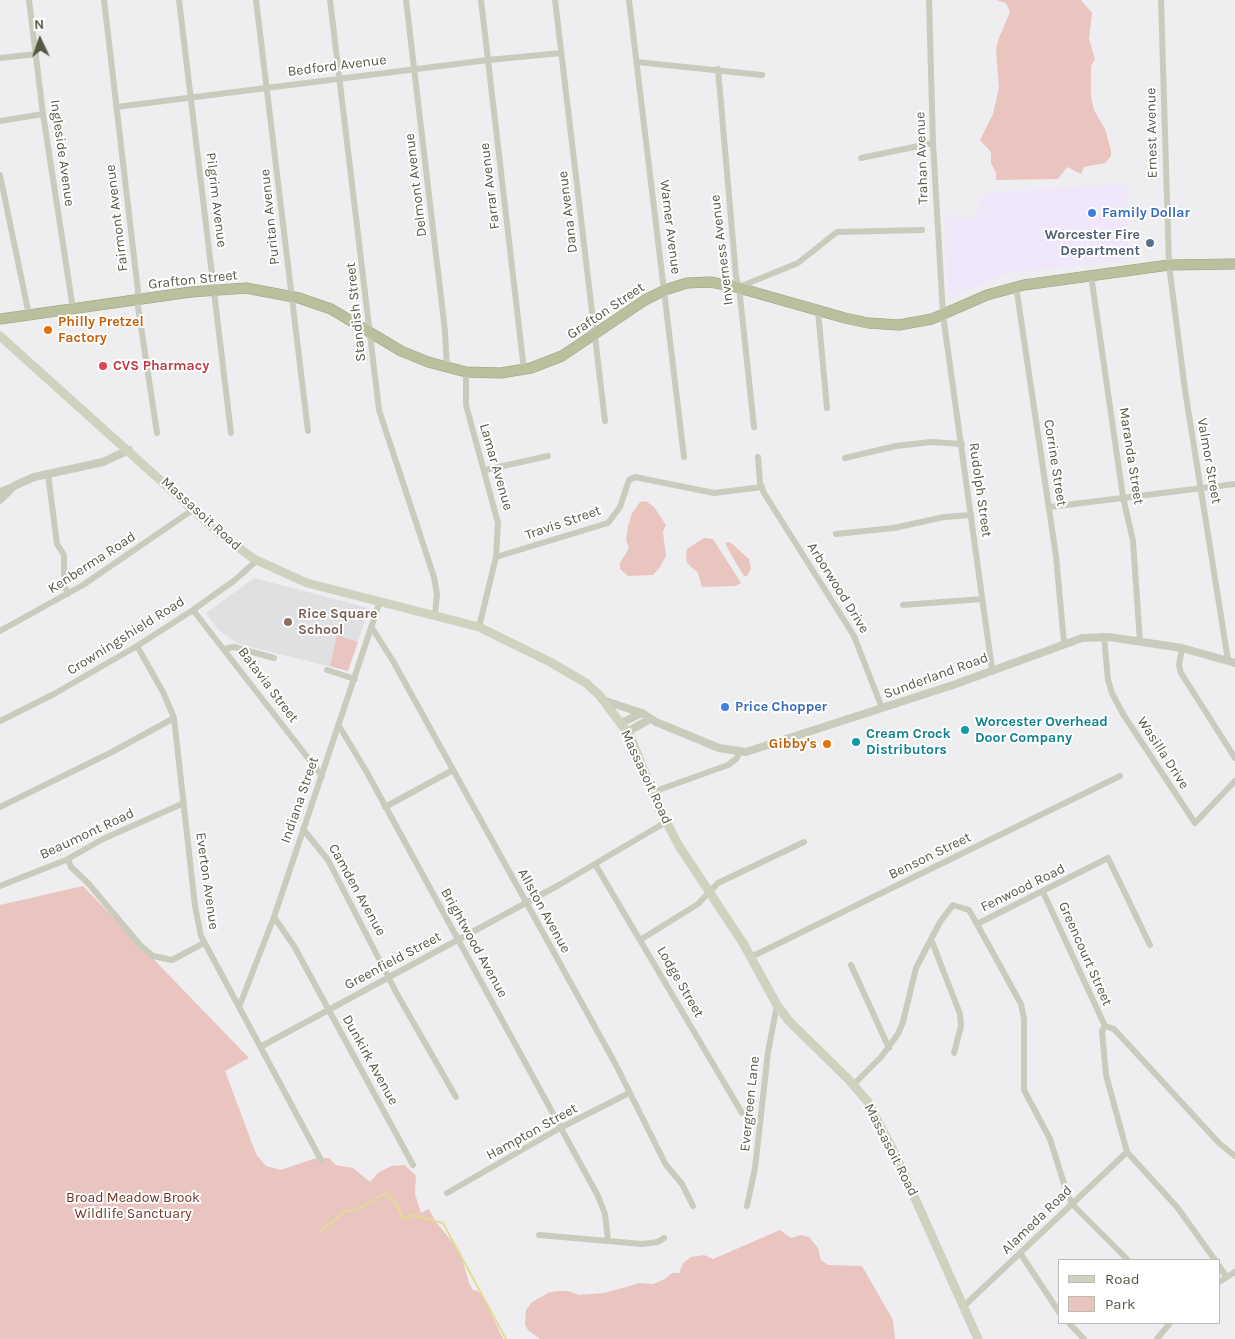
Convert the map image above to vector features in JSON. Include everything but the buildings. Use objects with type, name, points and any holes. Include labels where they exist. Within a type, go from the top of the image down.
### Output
[{"type":"highway","name":"Grafton Street","points":[[0,319],[215,290],[246,288],[291,296],[339,312],[410,356],[448,368],[489,374],[524,370],[562,356],[644,300],[665,290],[698,282],[739,287],[857,321],[890,325],[909,324],[943,315],[987,295],[1016,286],[1168,265],[1235,264]]},
{"type":"main road","name":"Massasoit Road","points":[[0,336],[225,538],[256,561],[307,583],[435,614],[479,627],[561,668],[587,684],[605,701],[627,732],[666,822],[751,957],[777,1005],[789,1021],[854,1084],[868,1102],[897,1158],[978,1339]]},
{"type":"street","name":"Ingleside Avenue","points":[[29,0],[43,114],[73,309]]},
{"type":"street","name":"Fairmont Avenue","points":[[104,0],[138,291],[137,300],[157,433]]},
{"type":"street","name":"Pilgrim Avenue","points":[[179,0],[231,433]]},
{"type":"street","name":"Puritan Avenue","points":[[256,0],[308,431]]},
{"type":"street","name":"Standish Street","points":[[330,0],[379,410],[434,576],[437,594],[435,614]]},
{"type":"street","name":"Delmont Avenue","points":[[406,0],[448,368]]},
{"type":"street","name":"Farrar Avenue","points":[[480,0],[524,370]]},
{"type":"street","name":"Dana Avenue","points":[[555,0],[605,421]]},
{"type":"street","name":"Warner Avenue","points":[[629,0],[684,457]]},
{"type":"street","name":"Trahan Avenue","points":[[929,0],[933,143],[943,315]]},
{"type":"street","name":"Ernest Avenue","points":[[1161,0],[1168,265]]},
{"type":"street","name":"Bedford Avenue","points":[[116,107],[191,96],[561,53]]},
{"type":"street","points":[[0,58],[36,54]]},
{"type":"street","points":[[637,62],[762,75]]},
{"type":"street","name":"Inverness Avenue","points":[[718,69],[723,150],[754,427]]},
{"type":"street","points":[[0,121],[43,114]]},
{"type":"street","points":[[861,158],[933,143]]},
{"type":"street","points":[[0,175],[29,315]]},
{"type":"street","points":[[739,287],[798,263],[837,232],[922,230]]},
{"type":"street","name":"Valmor Street","points":[[1168,265],[1185,390],[1231,662]]},
{"type":"street","name":"Maranda Street","points":[[1091,275],[1123,497],[1133,541],[1139,602],[1140,642]]},
{"type":"street","name":"Corrine Street","points":[[1016,286],[1050,507],[1064,643]]},
{"type":"street","points":[[818,310],[827,408]]},
{"type":"street","name":"Rudolph Street","points":[[943,315],[992,669]]},
{"type":"street","name":"Lamar Avenue","points":[[466,372],[466,406],[475,443],[498,516],[496,557],[479,627]]},
{"type":"street","points":[[845,458],[888,448],[922,443],[962,444]]},
{"type":"street","points":[[0,491],[48,474],[102,462],[129,450]]},
{"type":"street","points":[[484,470],[548,456]]},
{"type":"street","points":[[758,457],[762,487]]},
{"type":"street","points":[[48,474],[57,544],[64,555],[64,584],[68,594]]},
{"type":"street","name":"Travis Street","points":[[496,557],[608,523],[620,507],[629,480],[635,477],[714,493],[762,487]]},
{"type":"street","points":[[1050,507],[1235,484]]},
{"type":"street","points":[[0,500],[14,486]]},
{"type":"street","name":"Arborwood Drive","points":[[762,487],[854,636],[882,708]]},
{"type":"street","name":"Kenberma Road","points":[[0,631],[68,594],[194,509]]},
{"type":"street","points":[[836,534],[894,528],[944,517],[971,515]]},
{"type":"street","name":"Crowningshield Road","points":[[0,721],[54,694],[137,646],[194,610],[256,561]]},
{"type":"street","points":[[903,605],[982,599]]},
{"type":"street","name":"Indiana Street","points":[[239,1007],[274,917],[355,680],[380,600]]},
{"type":"street","name":"Batavia Street","points":[[194,610],[322,776]]},
{"type":"street","name":"Allston Avenue","points":[[372,628],[394,660],[525,903],[616,1065],[666,1165],[682,1184],[694,1206]]},
{"type":"street","name":"Sunderland Road","points":[[605,701],[642,713],[650,719],[715,746],[740,752],[766,747],[953,685],[1064,643],[1104,636],[1182,648],[1231,662]]},
{"type":"street","name":"Wasilla Drive","points":[[1104,636],[1108,680],[1112,693],[1123,714],[1195,823],[1235,781]]},
{"type":"street","name":"Everton Avenue","points":[[137,646],[163,692],[174,718],[195,906],[204,943],[262,1046],[321,1160]]},
{"type":"street","points":[[225,649],[234,647],[274,658]]},
{"type":"street","points":[[1182,648],[1179,665],[1181,673],[1235,758]]},
{"type":"street","points":[[327,670],[355,680]]},
{"type":"street","points":[[621,723],[642,713]]},
{"type":"street","points":[[0,807],[112,752],[174,718]]},
{"type":"street","points":[[627,732],[650,719]]},
{"type":"street","name":"Brightwood Avenue","points":[[339,726],[603,1206],[608,1240]]},
{"type":"street","points":[[653,792],[728,765],[736,759],[740,752]]},
{"type":"street","points":[[385,807],[453,770]]},
{"type":"street","name":"Benson Street","points":[[751,957],[1120,776]]},
{"type":"street","name":"Beaumont Road","points":[[0,886],[68,859],[103,839],[184,803]]},
{"type":"street","name":"Greenfield Street","points":[[262,1046],[525,903],[666,822]]},
{"type":"street","name":"Camden Avenue","points":[[303,829],[328,860],[389,978],[456,1097]]},
{"type":"street","points":[[640,940],[698,904],[718,883],[804,842]]},
{"type":"street","name":"Fenwood Road","points":[[854,1084],[889,1048],[901,1028],[914,974],[944,915],[952,906],[969,910],[978,924],[1108,858],[1150,945]]},
{"type":"street","points":[[68,859],[71,867],[102,898],[140,945],[156,958],[175,959],[204,943]]},
{"type":"street","name":"Lodge Street","points":[[595,864],[742,1113]]},
{"type":"street","name":"Greencourt Street","points":[[1043,892],[1105,1026],[1102,1031],[1106,1074],[1127,1152],[1177,1207],[1214,1259]]},
{"type":"street","name":"Dunkirk Avenue","points":[[274,917],[291,941],[413,1164]]},
{"type":"street","points":[[978,924],[1021,1004],[1024,1019],[1024,1090],[1050,1139],[1072,1204],[1127,1259]]},
{"type":"street","points":[[931,939],[960,1014],[961,1026],[954,1053]]},
{"type":"street","points":[[851,965],[889,1048]]},
{"type":"street","name":"Evergreen Lane","points":[[747,1206],[755,1168],[768,1057],[777,1005]]},
{"type":"street","points":[[1105,1026],[1114,1030],[1219,1143],[1235,1156]]},
{"type":"street","name":"Hampton Street","points":[[446,1193],[560,1128],[629,1093]]},
{"type":"street","name":"Alameda Road","points":[[964,1306],[1127,1152]]},
{"type":"street","points":[[539,1235],[642,1244],[658,1242],[664,1238]]},
{"type":"street","points":[[1020,1253],[1058,1310]]},
{"type":"street","points":[[1220,1267],[1226,1276]]},
{"type":"street","points":[[1220,1281],[1235,1272]]},
{"type":"street","points":[[1070,1324],[1084,1339]]},
{"type":"street","points":[[1158,1339],[1169,1324]]},
{"type":"shaded area","points":[[1114,184],[1126,186],[1129,259],[1012,273],[947,298],[945,215],[972,218],[977,213],[980,196],[988,192]]},
{"type":"shaded area","name":"Rice Square School","points":[[254,578],[369,608],[348,671],[239,644],[218,630],[206,613]]},
{"type":"green space","points":[[996,0],[1081,0],[1092,13],[1089,39],[1095,59],[1091,66],[1091,97],[1094,110],[1105,129],[1111,150],[1111,156],[1105,163],[1084,167],[1081,174],[1067,167],[1058,179],[996,180],[996,173],[991,163],[991,152],[980,140],[993,114],[999,88],[996,49],[1010,12],[1006,3]]},
{"type":"green space","points":[[646,501],[654,507],[666,525],[663,532],[666,556],[653,575],[628,576],[620,569],[620,563],[629,548],[626,540],[628,526],[632,513],[640,502]]},
{"type":"green space","points":[[704,538],[713,539],[741,583],[735,586],[702,587],[698,573],[687,563],[686,558],[687,549]]},
{"type":"green space","points":[[730,542],[749,559],[751,569],[747,576],[744,576],[725,543]]},
{"type":"green space","points":[[337,635],[358,642],[348,671],[330,666]]},
{"type":"green space","name":"Broad Meadow Brook Wildlife Sanctuary","points":[[83,886],[249,1058],[225,1071],[256,1154],[266,1166],[281,1170],[313,1159],[329,1158],[336,1165],[353,1168],[370,1182],[378,1173],[391,1166],[405,1165],[416,1176],[415,1194],[421,1213],[429,1209],[435,1221],[460,1251],[469,1283],[473,1290],[478,1291],[484,1298],[503,1339],[0,1339],[0,905]]},
{"type":"green space","points":[[780,1230],[791,1238],[801,1235],[809,1237],[818,1248],[821,1260],[828,1265],[862,1266],[893,1320],[895,1339],[540,1339],[528,1330],[525,1325],[526,1310],[532,1302],[548,1293],[568,1291],[579,1295],[604,1293],[640,1283],[653,1284],[665,1279],[672,1273],[679,1273],[683,1263],[691,1257],[704,1255],[713,1259]]},
{"type":"waterway","points":[[321,1231],[344,1212],[358,1209],[386,1193],[396,1203],[403,1219],[412,1215],[443,1223],[506,1339]]},
{"type":"place","name":"Family Dollar","points":[[1092,213]]},
{"type":"place","name":"Worcester Fire Department","points":[[1150,243]]},
{"type":"place","name":"Philly Pretzel Factory","points":[[48,330]]},
{"type":"place","name":"CVS Pharmacy","points":[[103,366]]},
{"type":"place","name":"Rice Square School","points":[[288,622]]},
{"type":"place","name":"Price Chopper","points":[[725,707]]},
{"type":"place","name":"Worcester Overhead Door Company","points":[[965,730]]},
{"type":"place","name":"Cream Crock Distributors","points":[[856,742]]},
{"type":"place","name":"Gibby's","points":[[827,744]]}]
